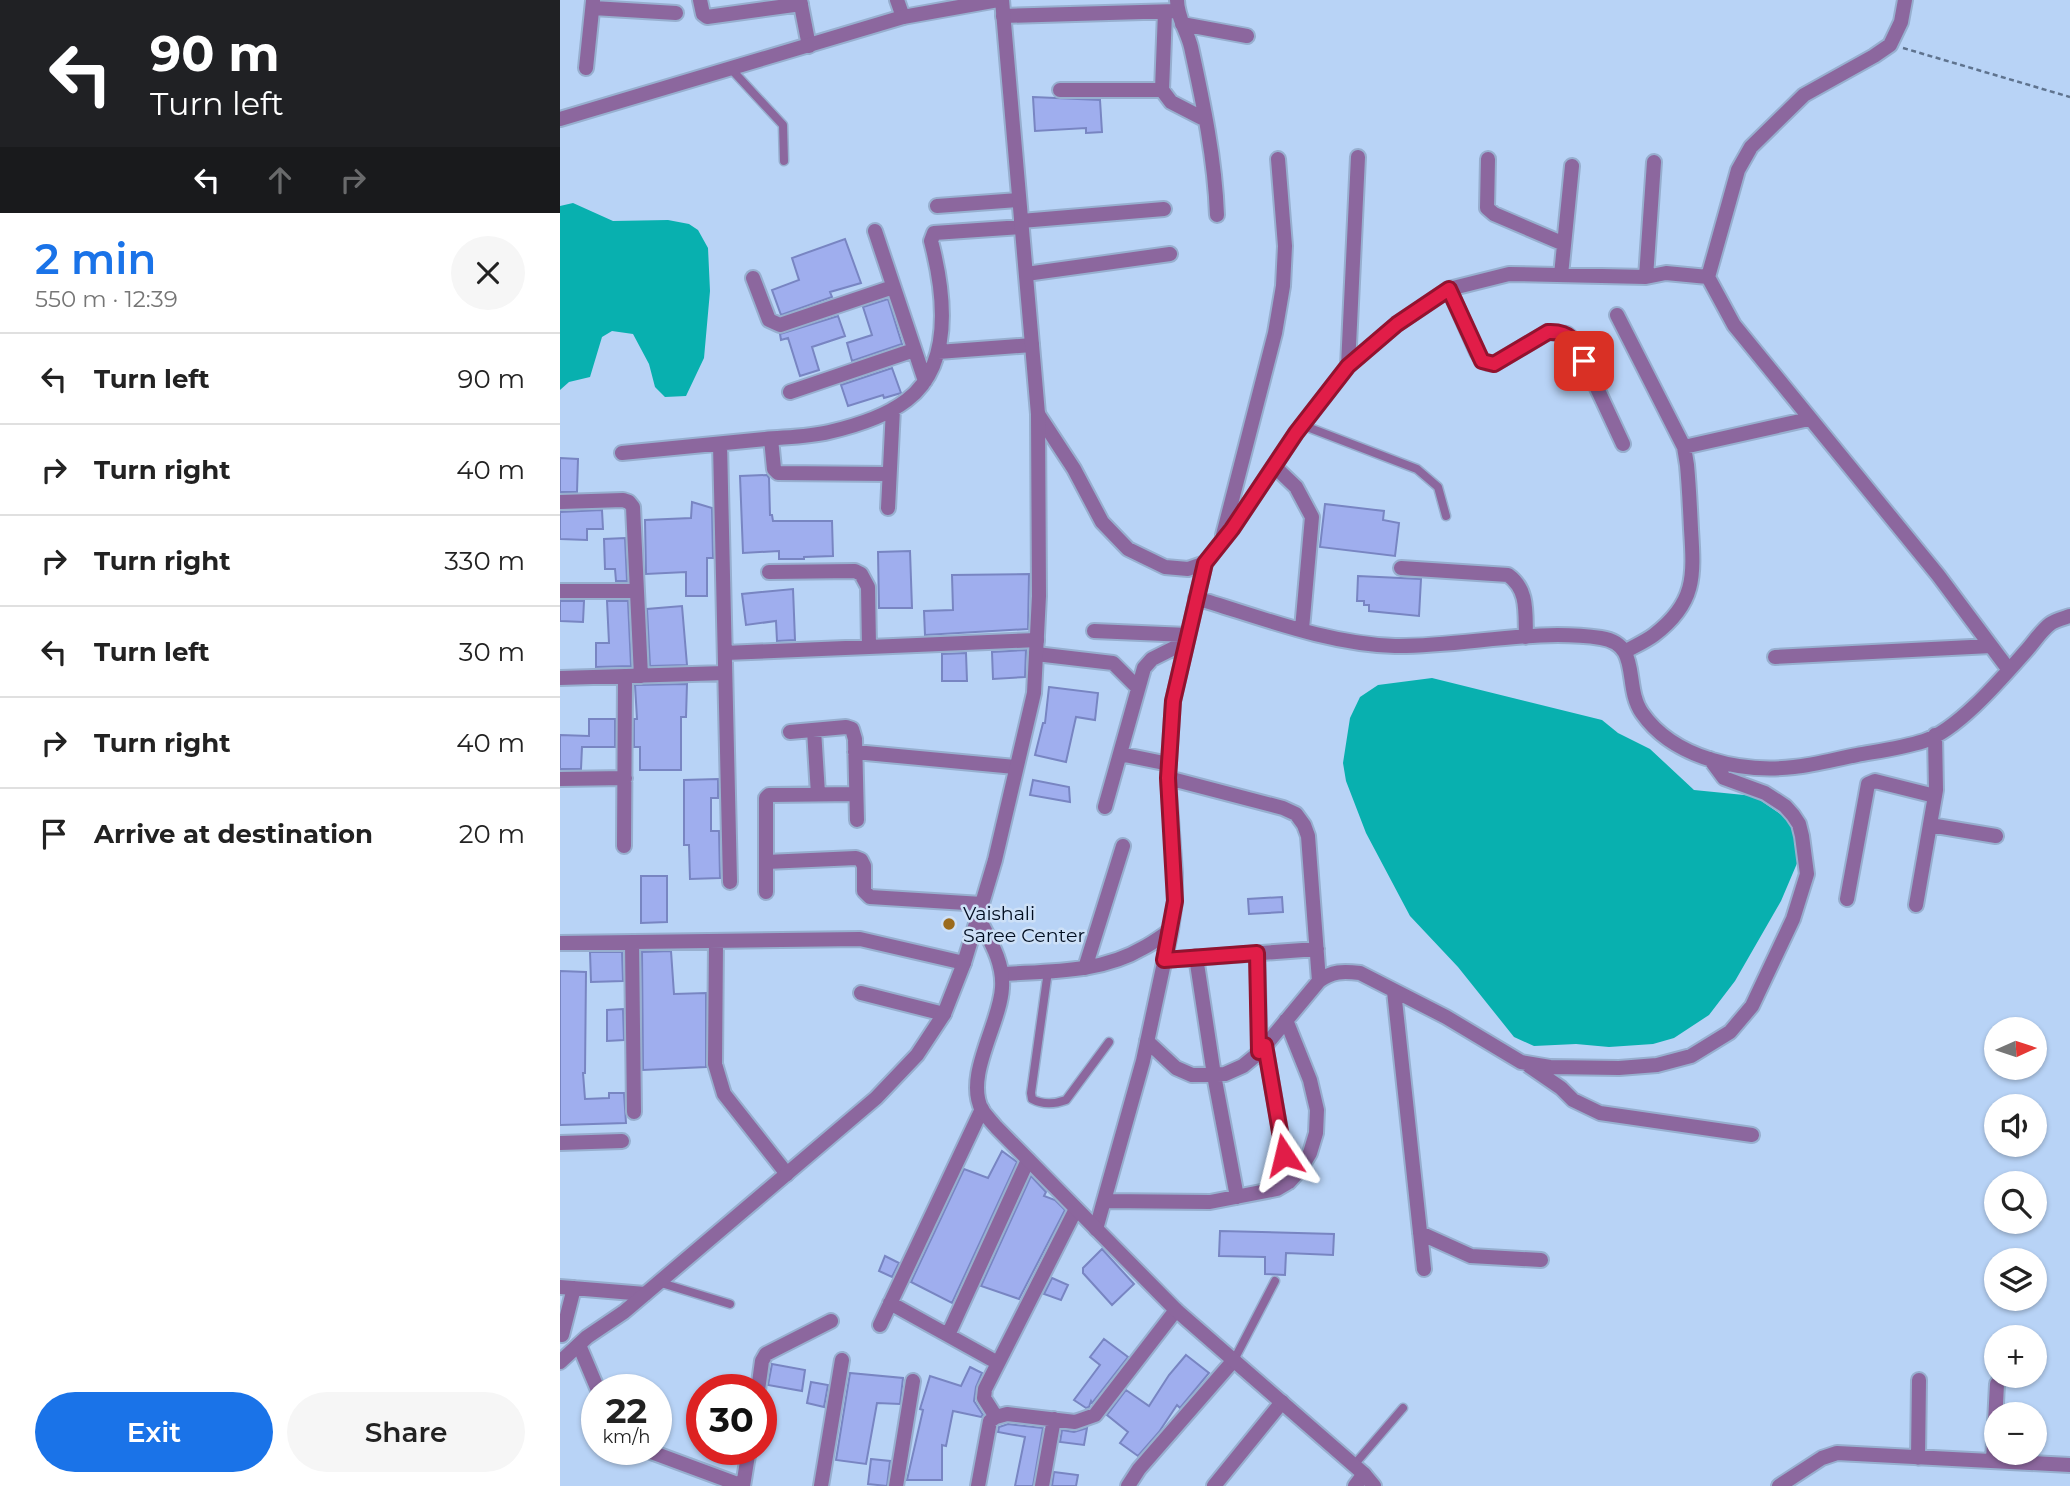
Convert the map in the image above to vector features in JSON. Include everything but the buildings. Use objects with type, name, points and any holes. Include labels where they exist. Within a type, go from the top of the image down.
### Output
[{"type":"street","points":[[700,0],[703,14],[708,17],[800,2],[809,46]]},
{"type":"street","points":[[897,0],[903,17]]},
{"type":"street","points":[[560,119],[903,17],[1000,0],[1038,414],[1040,596],[1034,693],[980,910],[964,963],[944,1014],[918,1055],[876,1098],[645,1294],[575,1346],[560,1362]]},
{"type":"street","points":[[1905,0],[1901,22],[1890,44],[1874,56],[1804,95],[1751,148],[1738,170],[1708,277],[1734,325],[1938,575],[2009,670]]},
{"type":"street","points":[[586,68],[593,4],[676,13]]},
{"type":"street","points":[[1003,16],[1104,7],[1175,12],[1247,36]]},
{"type":"street","points":[[1175,12],[1161,90],[1171,102],[1204,119]]},
{"type":"street","points":[[1175,12],[1190,44],[1216,178],[1217,215]]},
{"type":"street","points":[[1060,90],[1161,90]]},
{"type":"street","points":[[1348,366],[1358,157]]},
{"type":"street","points":[[1220,543],[1275,333],[1283,286],[1285,246],[1278,159]]},
{"type":"street","points":[[1488,159],[1487,208],[1494,214],[1564,244]]},
{"type":"street","points":[[1646,277],[1654,162]]},
{"type":"street","points":[[1561,275],[1572,166]]},
{"type":"street","points":[[937,206],[1019,200]]},
{"type":"street","points":[[622,453],[826,433],[853,426],[908,400],[925,381],[938,352],[941,294],[931,241],[934,233],[1164,209]]},
{"type":"street","points":[[874,230],[925,381]]},
{"type":"street","points":[[1026,274],[1170,254]]},
{"type":"street","points":[[1096,1229],[1147,1041],[1171,930],[1175,901],[1169,771],[1173,701],[1205,563],[1302,425],[1348,366],[1397,324],[1449,289],[1509,274],[1646,277],[1666,273],[1708,277]]},
{"type":"street","points":[[754,278],[769,320],[780,325],[893,287]]},
{"type":"street","points":[[1449,289],[1477,352],[1482,361],[1488,364],[1494,364],[1548,332],[1567,334],[1575,341],[1623,444]]},
{"type":"street","points":[[1617,315],[1684,447],[1694,571],[1683,604],[1654,635],[1626,651]]},
{"type":"street","points":[[938,352],[1032,345]]},
{"type":"street","points":[[790,392],[914,350]]},
{"type":"street","points":[[888,508],[893,408]]},
{"type":"street","points":[[1038,414],[1074,469],[1102,522],[1128,549],[1165,567],[1188,569],[1205,563]]},
{"type":"street","points":[[1684,447],[1809,419]]},
{"type":"street","points":[[771,439],[774,469],[778,473],[889,474]]},
{"type":"street","points":[[720,444],[730,881]]},
{"type":"street","points":[[1273,467],[1296,487],[1312,517],[1302,629]]},
{"type":"street","points":[[560,502],[629,502],[633,507],[641,676]]},
{"type":"street","points":[[1401,568],[1508,575],[1518,582],[1522,589],[1526,637]]},
{"type":"street","points":[[769,572],[862,573],[868,587],[869,647]]},
{"type":"street","points":[[560,592],[637,591]]},
{"type":"street","points":[[1196,598],[1351,642],[1395,646],[1526,637],[1601,638],[1617,642],[1626,651],[1635,702],[1655,729],[1673,743],[1710,760],[1748,768],[1794,767],[1926,741],[1951,726],[2009,670],[2052,622],[2070,617]]},
{"type":"street","points":[[1094,631],[1187,638]]},
{"type":"street","points":[[1105,807],[1144,668],[1152,659],[1187,638]]},
{"type":"street","points":[[1774,657],[1991,646]]},
{"type":"street","points":[[725,653],[869,647],[1036,647],[1113,663],[1138,688]]},
{"type":"street","points":[[560,678],[725,673]]},
{"type":"street","points":[[625,676],[625,845]]},
{"type":"street","points":[[790,732],[846,727],[852,729],[857,820]]},
{"type":"street","points":[[814,730],[818,794]]},
{"type":"street","points":[[1916,905],[1935,796],[1935,735]]},
{"type":"street","points":[[855,752],[1015,768]]},
{"type":"street","points":[[1119,754],[1296,814],[1308,836],[1319,981]]},
{"type":"street","points":[[1521,1062],[1550,1067],[1619,1068],[1668,1062],[1691,1056],[1730,1032],[1752,1006],[1793,919],[1805,882],[1807,866],[1802,836],[1799,824],[1785,806],[1765,793],[1724,778],[1710,760]]},
{"type":"street","points":[[560,779],[625,779]]},
{"type":"street","points":[[1847,899],[1868,783],[1875,781],[1935,796]]},
{"type":"street","points":[[766,892],[766,798],[769,795],[856,794]]},
{"type":"street","points":[[1930,825],[1996,835]]},
{"type":"street","points":[[1084,968],[1123,846]]},
{"type":"street","points":[[766,862],[856,858],[861,860],[864,866],[864,891],[870,897],[980,910]]},
{"type":"street","points":[[980,910],[1002,974],[1002,991],[977,1088],[982,1109],[1028,1160],[1176,1310],[1282,1402],[1357,1475],[1374,1486]]},
{"type":"street","points":[[1002,974],[1084,968],[1115,960],[1141,950],[1171,930]]},
{"type":"street","points":[[560,943],[860,940],[964,963]]},
{"type":"street","points":[[632,942],[634,1112]]},
{"type":"street","points":[[716,942],[715,1064],[719,1081],[724,1094],[787,1174]]},
{"type":"street","points":[[1164,960],[1317,949]]},
{"type":"street","points":[[1257,953],[1262,1049],[1289,1182]]},
{"type":"street","points":[[1196,957],[1214,1075],[1237,1196]]},
{"type":"street","points":[[1147,1041],[1176,1068],[1192,1075],[1225,1074],[1243,1066],[1262,1049],[1319,981],[1329,973],[1360,973],[1446,1017],[1547,1077],[1573,1100],[1600,1113],[1752,1135]]},
{"type":"street","points":[[1394,991],[1424,1269]]},
{"type":"street","points":[[862,993],[944,1014]]},
{"type":"street","points":[[1104,1201],[1210,1202],[1277,1189],[1289,1182],[1310,1153],[1317,1133],[1317,1110],[1310,1080],[1286,1020]]},
{"type":"street","points":[[880,1325],[982,1109]]},
{"type":"street","points":[[560,1143],[622,1141]]},
{"type":"street","points":[[948,1335],[1028,1160]]},
{"type":"street","points":[[996,1416],[983,1394],[1076,1209]]},
{"type":"street","points":[[1420,1233],[1471,1256],[1541,1260]]},
{"type":"street","points":[[590,1374],[575,1346],[561,1335],[567,1287],[645,1294]]},
{"type":"street","points":[[890,1303],[998,1363]]},
{"type":"street","points":[[978,1486],[990,1421],[996,1416],[1007,1414],[1075,1422],[1095,1415],[1176,1310]]},
{"type":"street","points":[[760,1374],[766,1353],[831,1321]]},
{"type":"street","points":[[821,1486],[842,1360]]},
{"type":"street","points":[[1128,1486],[1139,1469],[1234,1360]]},
{"type":"street","points":[[1918,1458],[1919,1380]]},
{"type":"street","points":[[896,1486],[913,1381]]},
{"type":"street","points":[[1214,1486],[1282,1402]]},
{"type":"street","points":[[1042,1486],[1054,1419]]},
{"type":"street","points":[[1779,1486],[1822,1458],[1838,1453],[1984,1461]]},
{"type":"street","points":[[2047,1464],[2070,1465]]},
{"type":"street","points":[[686,1465],[743,1486],[746,1465]]},
{"type":"lane","points":[[732,70],[783,125],[784,162]]},
{"type":"lane","points":[[1302,425],[1417,469],[1438,487],[1446,516]]},
{"type":"lane","points":[[1048,971],[1032,1099],[1039,1103],[1066,1100],[1109,1042]]},
{"type":"lane","points":[[1234,1360],[1275,1281]]},
{"type":"lane","points":[[658,1282],[730,1304]]},
{"type":"lane","points":[[1357,1475],[1403,1408]]},
{"type":"path","points":[[1890,44],[2070,97]]},
{"type":"shaded area","points":[[573,203],[613,221],[668,220],[689,224],[698,230],[708,248],[710,291],[704,358],[686,396],[665,397],[655,387],[649,364],[633,334],[612,331],[602,337],[590,377],[569,382],[560,390],[560,206]]},
{"type":"shaded area","points":[[1432,678],[1602,720],[1618,733],[1650,749],[1694,790],[1754,796],[1789,820],[1795,829],[1798,861],[1781,901],[1735,981],[1709,1015],[1674,1038],[1653,1044],[1609,1047],[1576,1044],[1534,1046],[1514,1037],[1458,967],[1410,916],[1366,833],[1346,781],[1343,763],[1350,718],[1360,697],[1378,685]]},
{"type":"place","name":"Vaishali Saree Center","points":[[949,924]]},
{"type":"route","points":[[1284,1155],[1265,1045],[1259,1052],[1257,953],[1164,960],[1175,901],[1168,778],[1173,701],[1205,563],[1232,529],[1296,433],[1348,366],[1397,324],[1449,289],[1482,361],[1494,364],[1548,332],[1567,334],[1575,341],[1584,361]]}]
